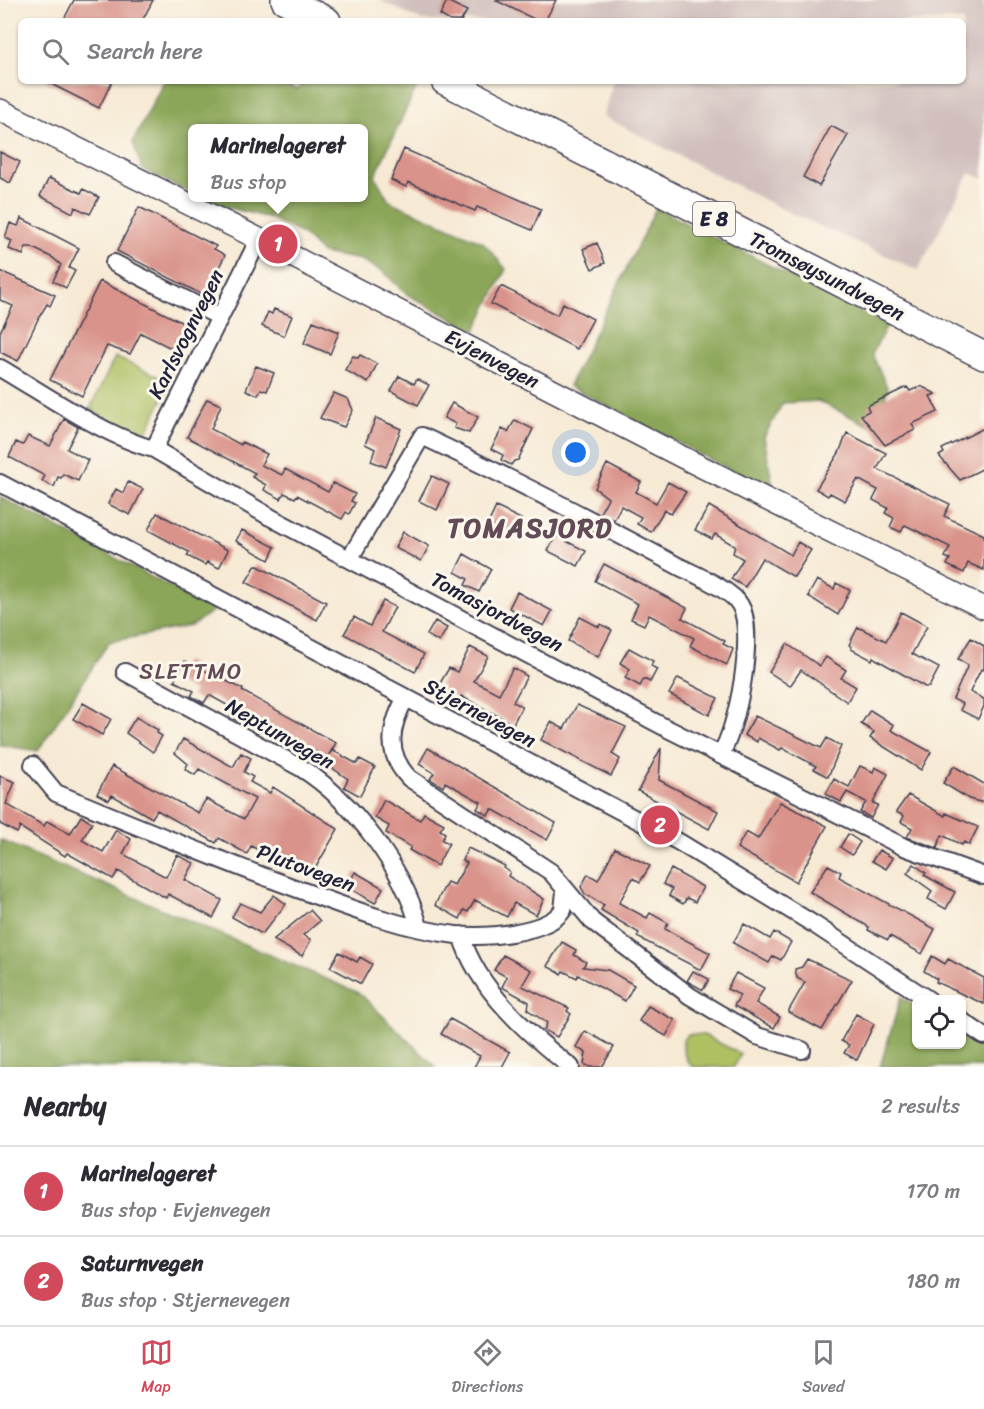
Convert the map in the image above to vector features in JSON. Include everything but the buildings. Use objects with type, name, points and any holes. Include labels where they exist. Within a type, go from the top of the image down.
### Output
[{"type":"highway","points":[[285,0],[321,18]]},
{"type":"highway","name":"Tromsøysundvegen","points":[[451,84],[984,356]]},
{"type":"street","name":"Evjenvegen","points":[[0,110],[259,239],[682,457],[984,608]]},
{"type":"street","name":"Karlsvognvegen","points":[[154,449],[259,239]]},
{"type":"street","points":[[114,263],[220,317]]},
{"type":"street","name":"Tomasjordvegen","points":[[0,368],[137,445],[154,449],[248,505],[623,706],[904,848],[984,876]]},
{"type":"street","points":[[350,558],[422,436],[579,513],[714,586],[740,605],[744,616],[741,696],[728,744],[720,755]]},
{"type":"street","name":"Stjernevegen","points":[[0,483],[679,842],[816,925],[923,995]]},
{"type":"street","name":"Neptunvegen","points":[[125,672],[301,768],[326,786],[363,825],[396,871],[410,899],[419,927]]},
{"type":"street","points":[[405,699],[395,718],[391,739],[396,759],[405,774],[442,802],[551,872],[561,882],[565,892],[592,921],[690,996],[757,1036],[802,1050]]},
{"type":"street","name":"Plutovegen","points":[[33,765],[56,793],[275,882],[357,910],[419,927],[461,935],[512,932],[548,923],[563,910],[565,892]]},
{"type":"street","points":[[461,935],[470,960],[491,989],[522,1023],[571,1067]]},
{"type":"street","points":[[966,1024],[984,1036]]},
{"type":"shaded area","points":[[379,0],[984,0],[984,179],[970,173],[918,270],[782,209],[603,116],[612,84],[966,84],[966,18],[416,18]]},
{"type":"green space","points":[[162,84],[284,84],[297,90],[301,84],[413,84],[417,86],[375,176],[389,201],[483,242],[506,269],[475,331],[408,295],[382,271],[361,260],[322,253],[302,234],[270,218],[209,202],[368,202],[368,124],[188,124],[188,192],[142,169],[133,142]]},
{"type":"green space","points":[[656,208],[887,325],[872,354],[888,389],[874,428],[818,401],[783,403],[764,437],[774,493],[569,386]]},
{"type":"green space","points":[[115,357],[171,382],[145,435],[131,433],[90,409]]},
{"type":"green space","points":[[0,497],[214,610],[191,626],[109,642],[38,751],[0,745]]},
{"type":"green space","points":[[0,840],[359,993],[436,1067],[0,1067]]},
{"type":"green space","points":[[901,997],[912,1004],[912,1049],[966,1049],[966,1036],[984,1047],[984,1067],[880,1067]]},
{"type":"green space","points":[[688,1034],[704,1035],[741,1054],[734,1067],[694,1067],[686,1059],[684,1052],[683,1040]]},
{"type":"place","name":"Marinelageret","points":[[278,244]]},
{"type":"place","name":"Saturnvegen","points":[[660,825]]},
{"type":"district","name":"TOMASJORD","points":[[530,528]]},
{"type":"district","name":"SLETTMO","points":[[191,671]]}]
